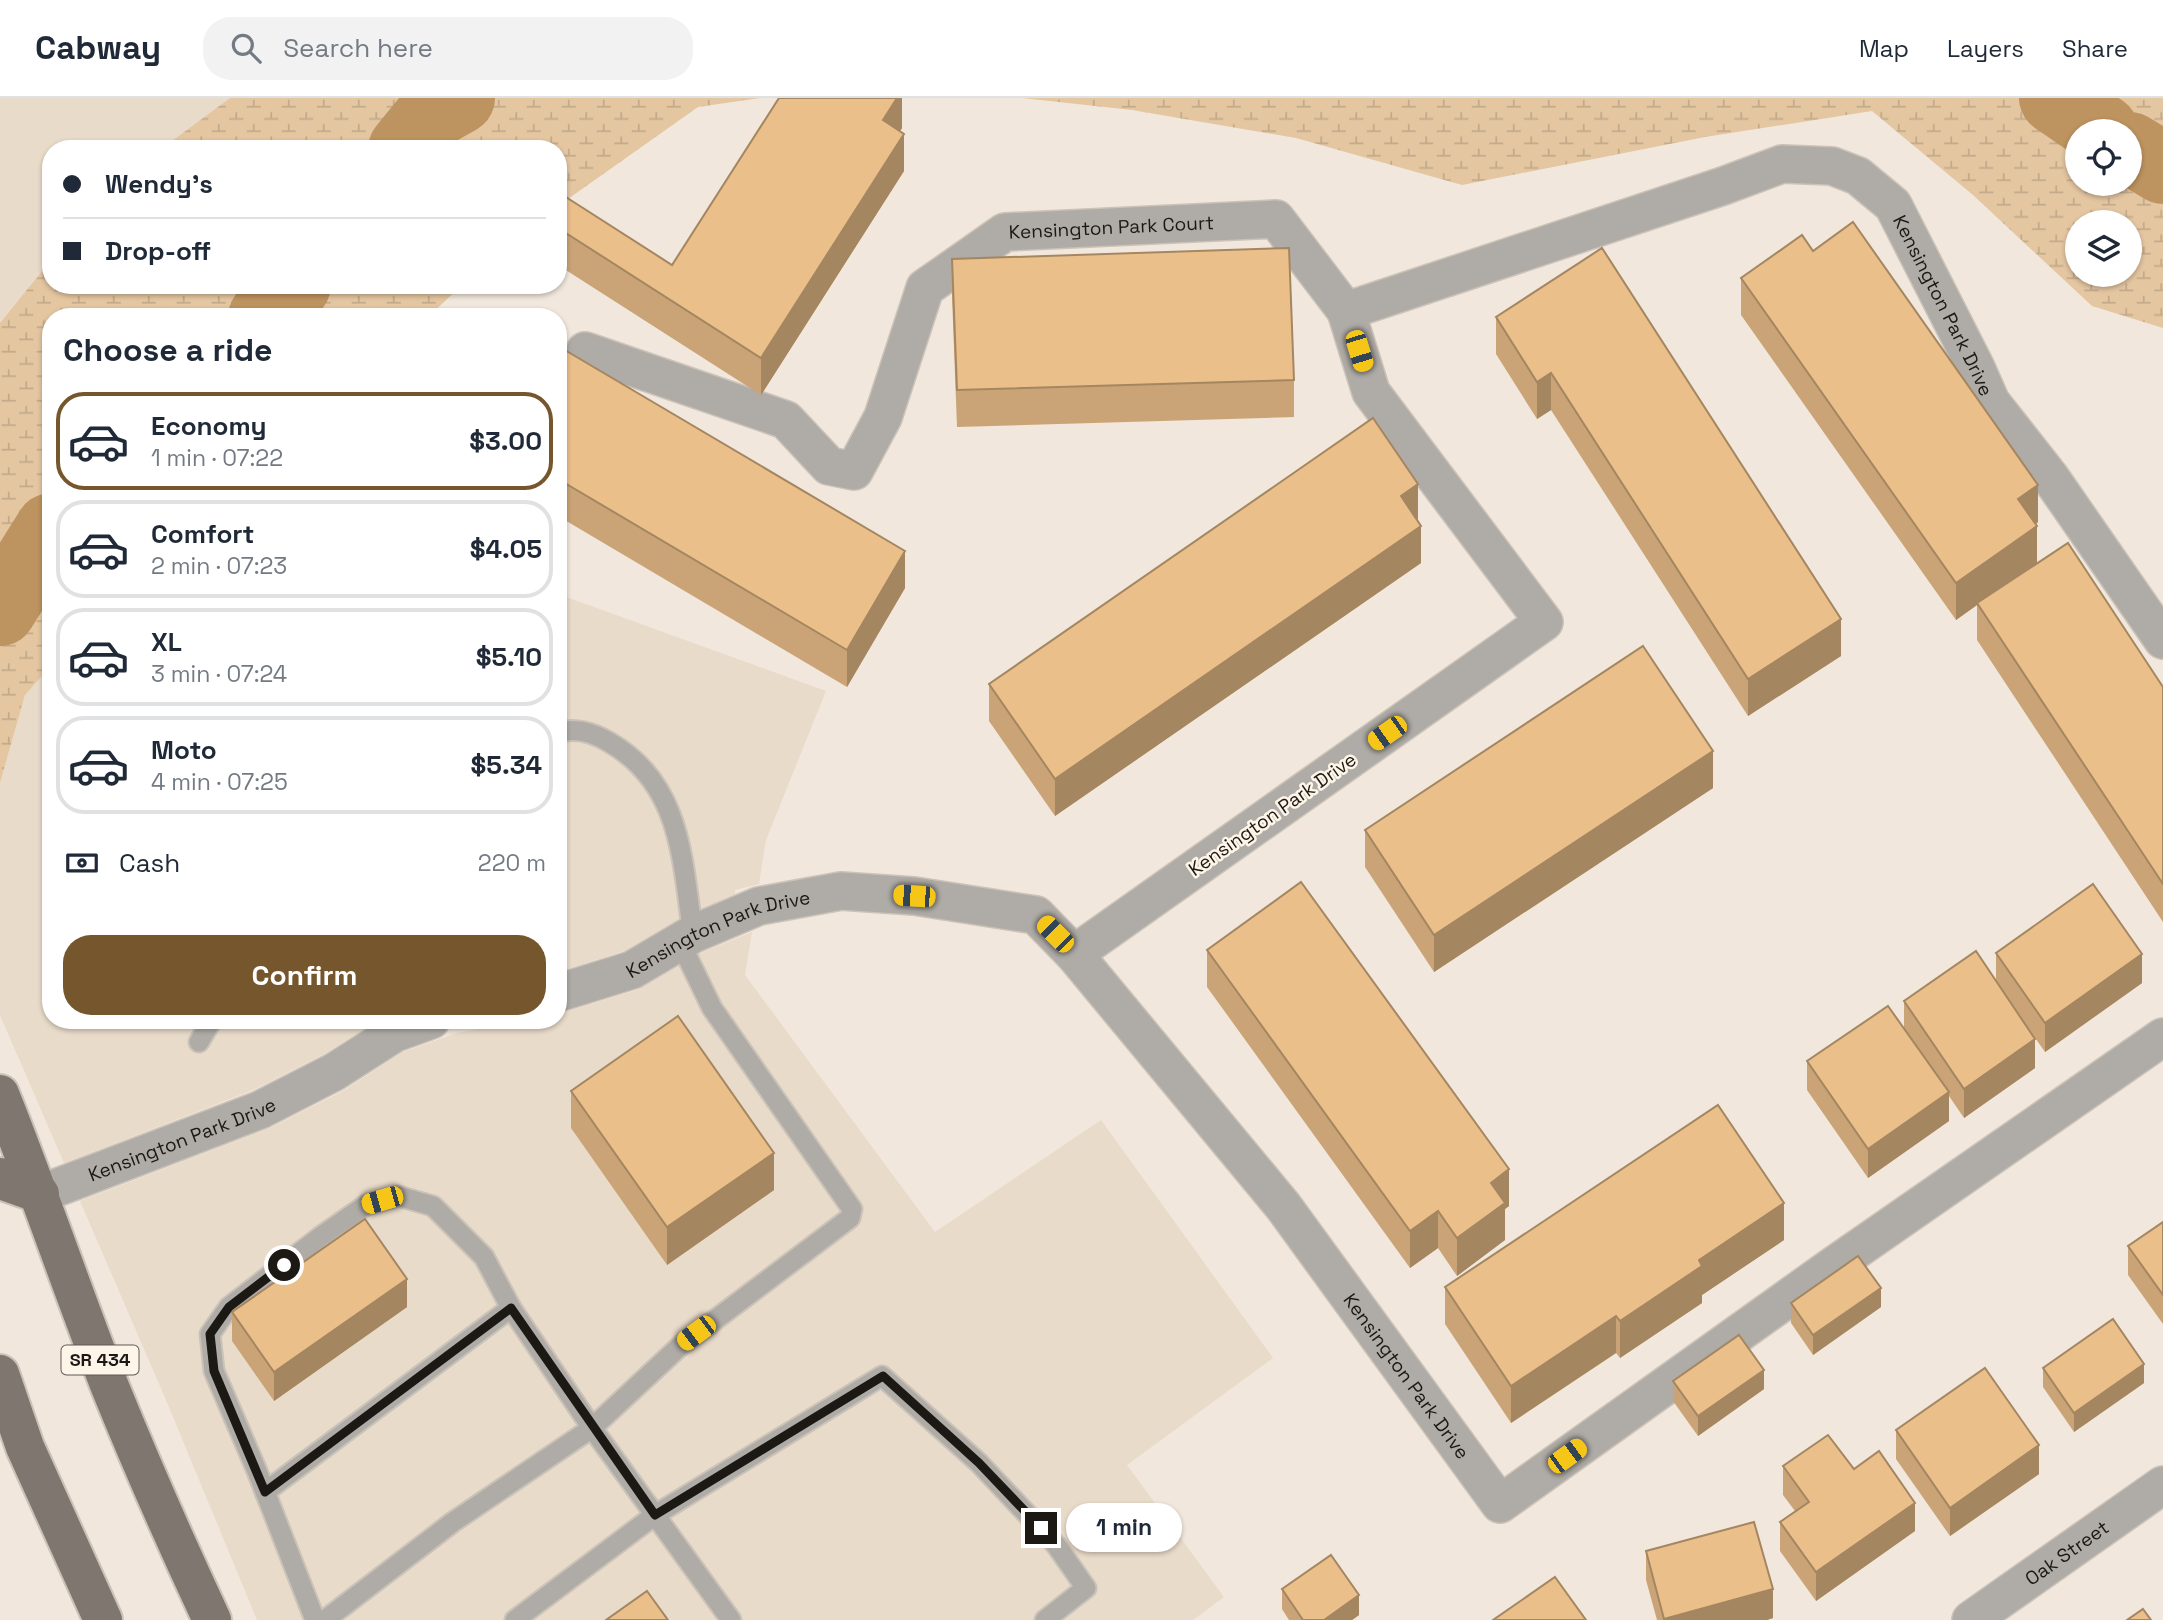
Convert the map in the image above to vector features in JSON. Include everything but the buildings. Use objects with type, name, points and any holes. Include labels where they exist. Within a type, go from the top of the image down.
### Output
[{"type":"main road","name":"SR 434","points":[[0,1094],[40,1194],[110,1386],[168,1526],[212,1620]]},
{"type":"main road","points":[[0,1177],[6,1182],[40,1194]]},
{"type":"main road","points":[[0,1374],[25,1447],[103,1620]]},
{"type":"street","name":"Kensington Park Drive","points":[[1346,311],[1782,164],[1832,166],[1858,176],[1893,205],[1991,401],[2050,477],[2163,640]]},
{"type":"street","name":"Kensington Park Court","points":[[585,351],[786,420],[829,466],[854,471],[883,418],[925,288],[1005,232],[1276,219],[1346,311],[1371,392]]},
{"type":"street","name":"Kensington Park Drive","points":[[1074,954],[1544,622],[1371,392]]},
{"type":"street","name":"Kensington Park Drive","points":[[567,990],[632,970],[686,938],[759,906],[841,891],[914,896],[1035,915],[1074,954],[1283,1206],[1500,1504],[1822,1274],[2163,1037]]},
{"type":"street","name":"Kensington Park Drive","points":[[40,1194],[260,1110],[334,1072],[388,1029]]},
{"type":"street","name":"Oak Street","points":[[1971,1620],[2163,1485]]},
{"type":"lane","points":[[325,1620],[453,1522],[592,1428],[679,1347],[850,1218],[852,1209],[712,1008],[686,938],[677,830],[655,781],[626,752],[596,735],[567,729]]},
{"type":"lane","points":[[199,1042],[207,1029]]},
{"type":"lane","points":[[315,1620],[214,1371],[210,1334],[229,1307],[320,1237],[366,1205],[398,1196],[433,1206],[484,1257],[511,1308],[592,1428],[731,1620]]},
{"type":"lane","points":[[265,1492],[511,1308]]},
{"type":"lane","points":[[515,1620],[655,1515],[883,1376],[979,1463],[1056,1545],[1086,1588],[1045,1620]]},
{"type":"shaded area","points":[[0,98],[230,98],[173,140],[42,140],[42,271],[0,323]]},
{"type":"shaded area","points":[[567,597],[826,691],[766,840],[759,884],[735,890],[735,894],[683,917],[624,951],[567,969]]},
{"type":"shaded area","points":[[42,676],[42,1029],[364,1029],[324,1054],[253,1090],[64,1163],[0,1015],[0,783],[25,695]]},
{"type":"shaded area","points":[[752,932],[745,975],[935,1232],[1101,1120],[1273,1358],[1127,1465],[1224,1597],[1193,1620],[257,1620],[80,1201],[268,1129],[343,1091],[403,1052],[457,1033],[478,1029],[567,1029],[567,1011],[637,990],[701,953]]},
{"type":"green space","points":[[230,98],[760,98],[698,107],[567,200],[567,140],[173,140]]},
{"type":"green space","points":[[1022,98],[2163,98],[2163,328],[2092,306],[2072,287],[2142,287],[2142,210],[2065,210],[2065,281],[1973,195],[1872,111],[1705,137],[1462,185],[1296,138],[1132,110]]},
{"type":"green space","points":[[42,271],[42,294],[452,294],[438,308],[42,308],[42,676],[25,695],[0,783],[0,323]]},
{"type":"waterway","points":[[411,140],[434,112],[459,98]]},
{"type":"waterway","points":[[2055,98],[2086,119]]},
{"type":"waterway","points":[[2142,155],[2163,168]]},
{"type":"waterway","points":[[274,308],[288,294]]},
{"type":"waterway","points":[[0,610],[42,543]]},
{"type":"route","points":[[284,1265],[229,1307],[210,1334],[214,1371],[265,1492],[511,1308],[655,1515],[883,1376],[979,1463],[1041,1528]]}]
